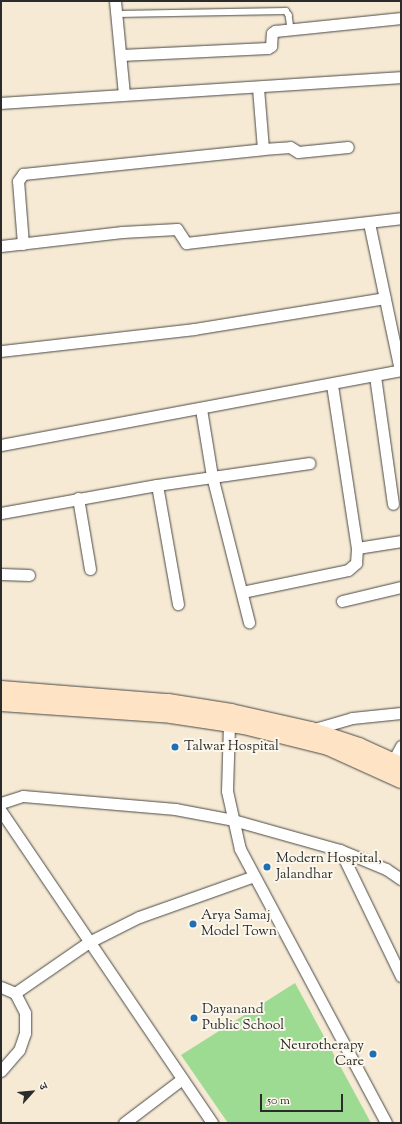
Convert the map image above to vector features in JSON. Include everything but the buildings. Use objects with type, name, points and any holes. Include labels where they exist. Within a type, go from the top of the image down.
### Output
[{"type":"street","points":[[115,1],[124,94]]},
{"type":"street","points":[[121,55],[268,48],[271,46],[272,33],[290,29],[401,18]]},
{"type":"street","points":[[1,103],[124,94],[258,88],[401,77]]},
{"type":"street","points":[[258,88],[263,149]]},
{"type":"street","points":[[23,244],[18,181],[23,174],[263,149],[290,147],[298,152],[348,147]]},
{"type":"street","points":[[1,246],[122,232],[177,229],[186,243],[369,223],[401,218]]},
{"type":"street","points":[[1,445],[202,409],[401,370],[369,223]]},
{"type":"street","points":[[1,351],[194,329],[385,298]]},
{"type":"street","points":[[375,376],[393,504]]},
{"type":"street","points":[[242,592],[348,570],[356,563],[357,548],[332,384]]},
{"type":"street","points":[[202,409],[212,476],[249,622]]},
{"type":"street","points":[[1,513],[157,484],[212,476],[235,475],[309,463]]},
{"type":"street","points":[[157,484],[178,604]]},
{"type":"street","points":[[78,498],[90,569]]},
{"type":"street","points":[[357,548],[401,541]]},
{"type":"street","points":[[1,574],[29,575]]},
{"type":"street","points":[[342,601],[401,588]]},
{"type":"street","points":[[1,689],[168,702],[256,716],[311,730],[397,763],[401,746]]},
{"type":"street","points":[[1,703],[171,715],[229,724],[328,747],[401,780]]},
{"type":"street","points":[[311,730],[352,718],[401,713]]},
{"type":"street","points":[[229,724],[227,791],[240,849],[386,1123]]},
{"type":"street","points":[[1,803],[24,796],[175,809],[234,820],[340,850],[386,869],[401,879]]},
{"type":"street","points":[[1,811],[212,1123]]},
{"type":"street","points":[[340,850],[401,976]]},
{"type":"street","points":[[15,993],[89,942],[139,918],[254,876]]},
{"type":"street","points":[[1,987],[15,993],[25,1013],[25,1033],[19,1050],[1,1071]]},
{"type":"street","points":[[124,1123],[182,1079]]},
{"type":"lane","points":[[117,14],[286,11],[289,15],[290,29]]},
{"type":"green space","points":[[295,983],[371,1123],[228,1123],[181,1055]]},
{"type":"place","name":"Talwar Hospital","points":[[175,747]]},
{"type":"place","name":"Modern Hospital, Jalandhar","points":[[267,867]]},
{"type":"place","name":"Arya Samaj Model Town","points":[[193,924]]},
{"type":"place","name":"Dayanand Public School","points":[[194,1018]]},
{"type":"place","name":"Neurotherapy Care","points":[[373,1054]]}]
